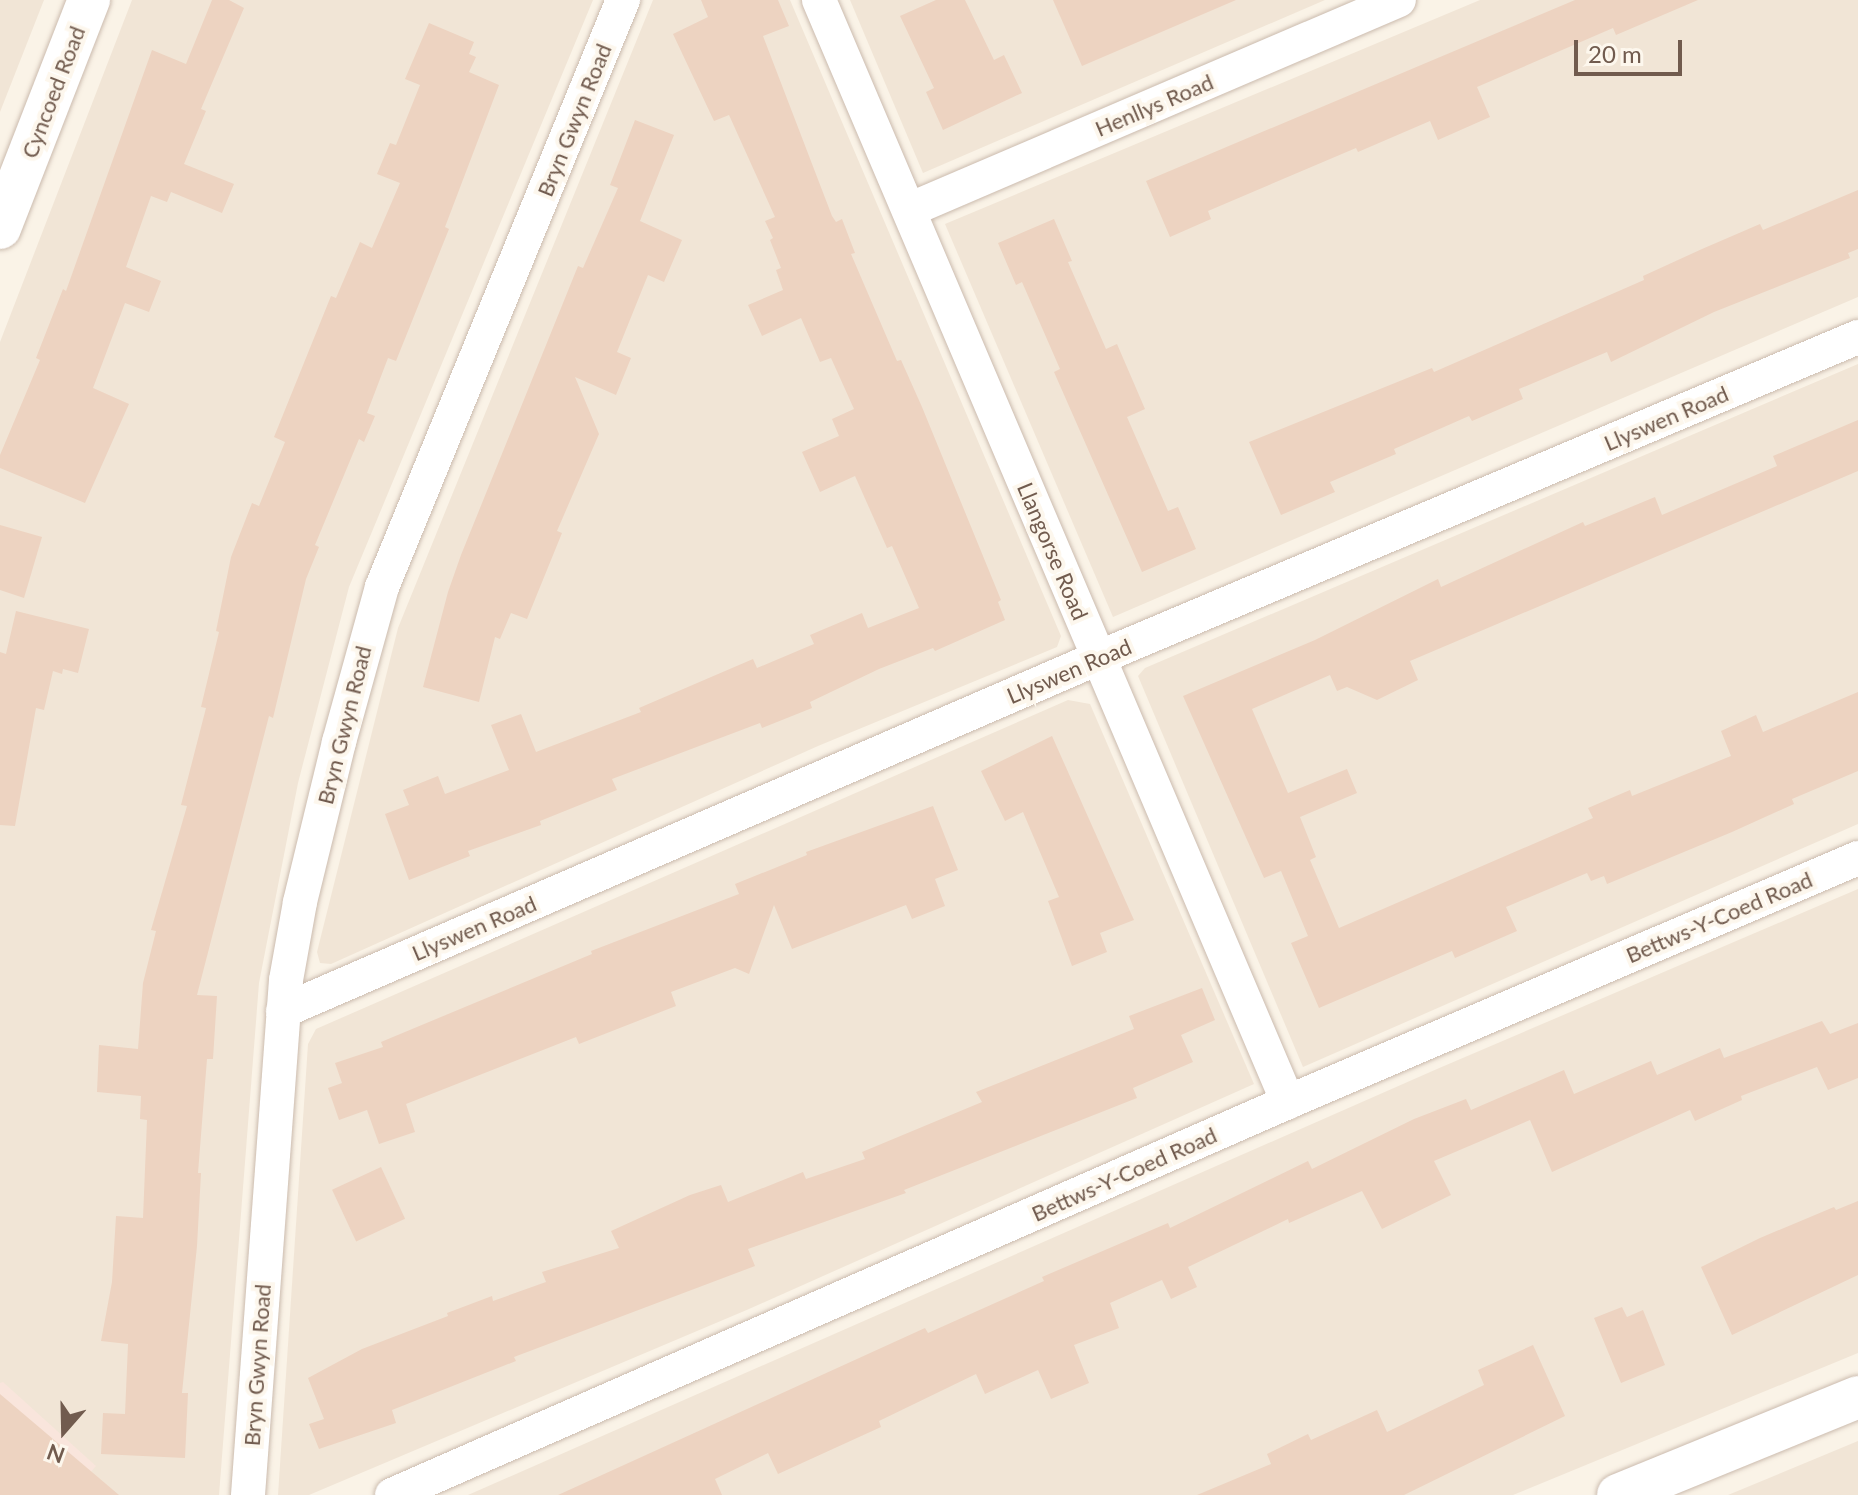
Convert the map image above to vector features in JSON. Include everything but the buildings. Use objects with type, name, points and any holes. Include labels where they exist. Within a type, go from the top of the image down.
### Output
[{"type":"street","name":"Cyncoed Road","points":[[0,228],[89,0]]},
{"type":"street","name":"Bryn Gwyn Road","points":[[248,1495],[283,1011],[300,902],[374,609],[623,0]]},
{"type":"street","name":"Llangorse Road","points":[[819,0],[1288,1102]]},
{"type":"street","name":"Henllys Road","points":[[909,210],[1399,0]]},
{"type":"street","name":"Llyswen Road","points":[[283,1011],[1098,658],[1858,337]]},
{"type":"street","name":"Bettws-Y-Coed Road","points":[[392,1495],[1288,1102],[1858,858]]},
{"type":"street","points":[[1618,1495],[1858,1397]]},
{"type":"shaded area","points":[[0,0],[44,0],[0,112]]},
{"type":"shaded area","points":[[132,0],[593,0],[349,587],[298,783],[259,983],[219,1495],[70,1495],[95,1466],[0,1383],[0,342]]},
{"type":"shaded area","points":[[653,0],[790,0],[1061,636],[1057,647],[818,746],[331,964],[320,963],[317,952],[398,628]]},
{"type":"shaded area","points":[[850,0],[1325,0],[923,173]]},
{"type":"shaded area","points":[[1480,0],[1858,0],[1858,297],[1113,617],[945,224]]},
{"type":"shaded area","points":[[1858,364],[1858,824],[1303,1067],[1138,676],[1145,668]]},
{"type":"shaded area","points":[[1068,700],[1090,704],[1254,1084],[749,1309],[309,1495],[278,1495],[308,1044],[316,1029]]},
{"type":"shaded area","points":[[1858,889],[1858,1353],[1513,1495],[468,1495],[1437,1069]]},
{"type":"shaded area","points":[[3,1382],[96,1466],[70,1495],[0,1495],[0,1383]]},
{"type":"shaded area","points":[[1858,1441],[1858,1495],[1728,1495]]}]
